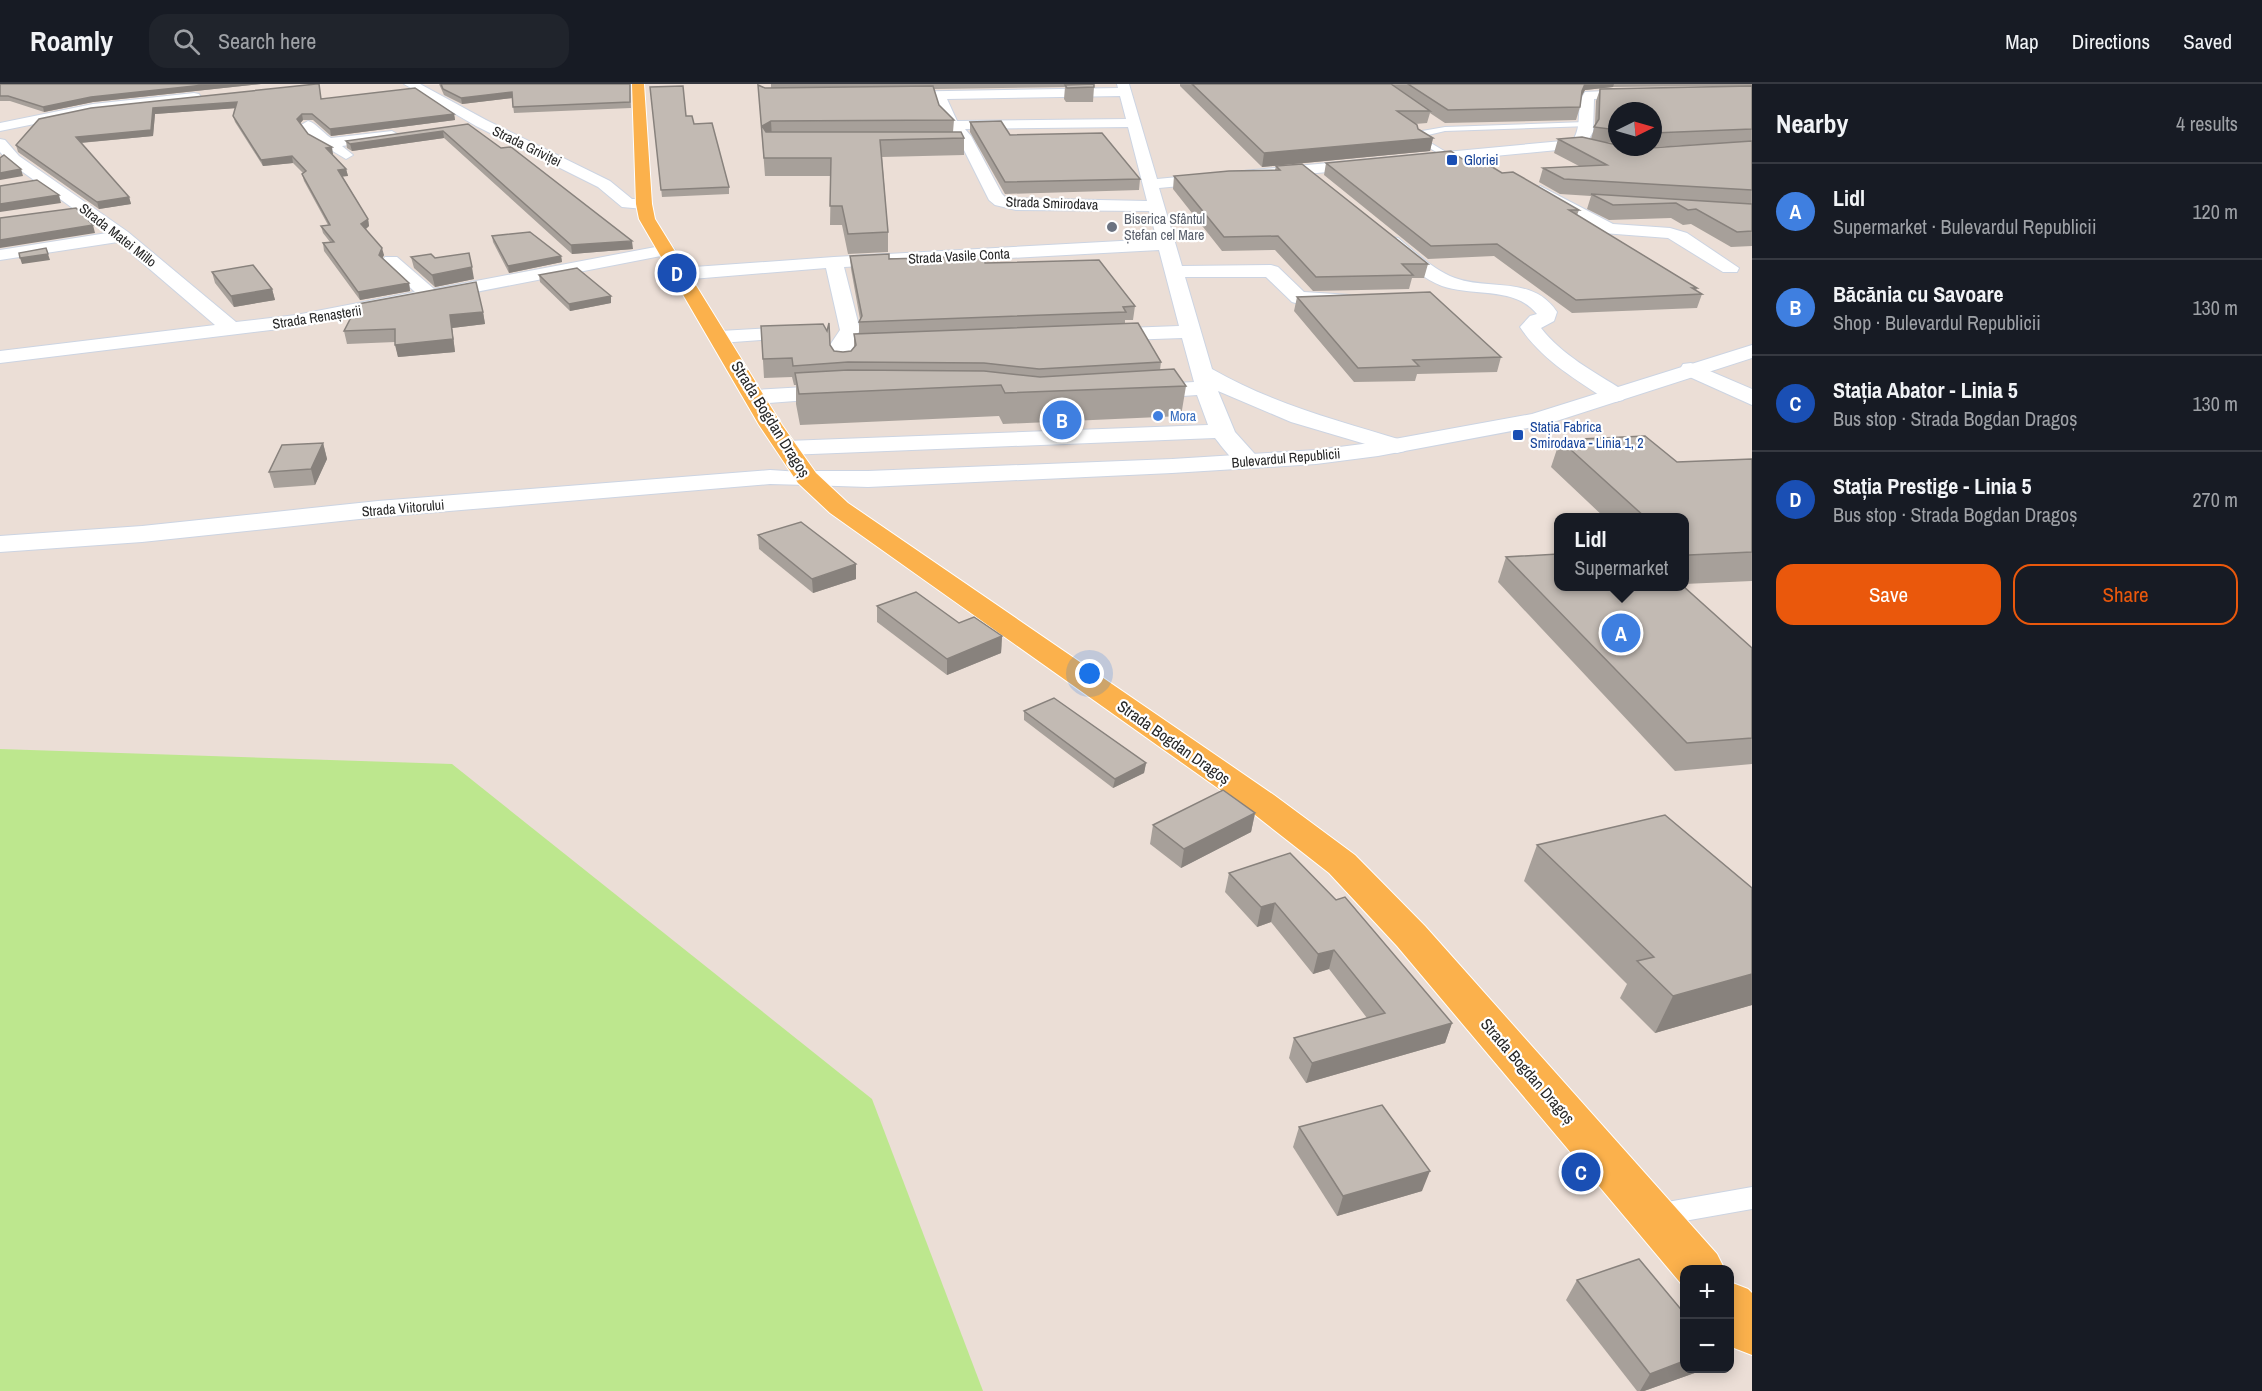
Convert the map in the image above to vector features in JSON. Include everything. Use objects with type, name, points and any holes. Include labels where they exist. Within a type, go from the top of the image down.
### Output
[{"type":"main road","name":"Strada Bogdan Dragoș","points":[[638,84],[644,204],[647,219],[807,478],[838,508],[1262,803],[1342,864],[1411,936],[1697,1265]]},
{"type":"main road","points":[[1734,1310],[1752,1332]]},
{"type":"street","name":"Strada Griviței","points":[[410,84],[481,123],[604,184],[628,204],[644,204]]},
{"type":"street","points":[[123,105],[161,88]]},
{"type":"street","points":[[872,97],[1125,88],[1149,184],[1211,405],[1223,431],[1250,462]]},
{"type":"street","points":[[1578,144],[1586,132],[1587,100],[1590,95],[1656,93]]},
{"type":"street","points":[[123,105],[207,96]]},
{"type":"street","name":"Strada Smirodava","points":[[939,96],[948,120],[967,143],[995,197],[1000,202],[1016,205],[1156,206]]},
{"type":"street","name":"Strada Matei Millo","points":[[123,105],[24,122],[3,147],[122,236],[232,329]]},
{"type":"street","points":[[457,126],[481,123]]},
{"type":"street","points":[[954,126],[1135,123]]},
{"type":"street","points":[[308,125],[316,135],[355,161]]},
{"type":"street","points":[[328,143],[410,132]]},
{"type":"street","points":[[944,143],[967,143]]},
{"type":"street","points":[[1149,184],[1448,158],[1578,144],[1608,151]]},
{"type":"street","points":[[1476,155],[1496,166]]},
{"type":"street","points":[[1305,170],[1322,184]]},
{"type":"street","points":[[22,183],[45,179]]},
{"type":"street","points":[[1526,183],[1609,229],[1670,233],[1681,237],[1730,268]]},
{"type":"street","points":[[1556,200],[1591,202]]},
{"type":"street","points":[[63,210],[84,207]]},
{"type":"street","points":[[1381,234],[1450,282],[1513,290],[1525,294],[1542,305],[1547,312],[1547,317],[1537,320],[1530,327],[1538,340],[1555,356],[1615,395]]},
{"type":"street","points":[[0,255],[122,236]]},
{"type":"street","name":"Strada Vasile Conta","points":[[673,262],[834,262],[1167,244]]},
{"type":"street","points":[[391,261],[431,296]]},
{"type":"street","name":"Strada Renașterii","points":[[0,357],[232,329],[348,312],[431,296],[673,262]]},
{"type":"street","points":[[755,397],[854,392],[834,262]]},
{"type":"street","points":[[1174,272],[1270,271],[1299,297],[1315,300],[1362,298]]},
{"type":"street","points":[[1432,297],[1525,294]]},
{"type":"street","points":[[1073,336],[1190,332]]},
{"type":"street","points":[[720,337],[845,337],[921,342]]},
{"type":"street","name":"Bulevardul Republicii","points":[[807,478],[868,479],[1316,457],[1397,446],[1536,420],[1752,351]]},
{"type":"street","points":[[1691,369],[1752,398]]},
{"type":"street","points":[[1116,394],[1204,380],[1299,417],[1397,446]]},
{"type":"street","points":[[787,448],[1223,431]]},
{"type":"street","name":"Strada Viitorului","points":[[0,544],[142,534],[378,509],[770,477],[807,478]]},
{"type":"lane","points":[[1433,121],[1445,129]]},
{"type":"lane","points":[[1448,158],[1420,140],[1425,133],[1445,129],[1586,124]]},
{"type":"lane","points":[[1654,1215],[1752,1198]]},
{"type":"green space","points":[[0,749],[452,764],[872,1099],[983,1391],[0,1391]]},
{"type":"building","points":[[0,84],[213,84],[91,97],[43,107],[8,96],[0,96]]},
{"type":"building","points":[[319,84],[321,99],[415,88],[454,114],[330,129],[312,114],[302,114],[297,119],[308,134],[332,147],[326,148],[346,169],[338,170],[368,219],[361,224],[382,248],[379,255],[409,283],[358,292],[323,243],[334,242],[321,226],[330,225],[302,174],[306,171],[292,156],[261,160],[233,116],[237,102],[153,108],[151,130],[76,137],[129,197],[97,202],[16,145],[39,119],[91,108]]},
{"type":"building","points":[[441,84],[630,84],[630,102],[513,107],[512,92],[461,98],[443,89]]},
{"type":"building","points":[[1094,84],[1094,87],[1067,88],[1065,85]]},
{"type":"building","points":[[1192,84],[1391,84],[1430,111],[1397,111],[1417,125],[1418,129],[1433,138],[1264,153]]},
{"type":"building","points":[[1408,84],[1585,84],[1580,107],[1448,110]]},
{"type":"building","points":[[758,85],[765,88],[933,86],[939,105],[954,120],[771,121],[762,126],[766,132],[961,132],[964,138],[880,140],[888,232],[848,234],[842,206],[830,206],[831,158],[764,158]]},
{"type":"building","points":[[683,86],[686,116],[692,116],[694,124],[712,123],[729,187],[661,190],[650,87]]},
{"type":"building","points":[[1752,86],[1752,129],[1662,133],[1662,102],[1608,102],[1608,129],[1594,127],[1599,119],[1600,89]]},
{"type":"building","points":[[1001,121],[1010,135],[1102,133],[1140,179],[1005,182],[970,122]]},
{"type":"building","points":[[468,124],[501,148],[511,147],[632,241],[571,245],[443,131],[350,144],[346,141]]},
{"type":"building","points":[[1582,137],[1608,143],[1608,156],[1662,156],[1662,147],[1752,141],[1752,190],[1564,179],[1543,168],[1607,165],[1558,139]]},
{"type":"building","points":[[1451,151],[1471,165],[1489,165],[1502,173],[1513,172],[1579,210],[1569,210],[1697,288],[1692,288],[1702,294],[1576,300],[1497,244],[1431,246],[1326,163]]},
{"type":"building","points":[[4,155],[21,169],[0,173],[0,158]]},
{"type":"building","points":[[1302,164],[1428,264],[1402,264],[1413,275],[1316,277],[1278,236],[1224,237],[1174,176],[1229,171],[1280,170],[1276,166]]},
{"type":"building","points":[[37,180],[59,195],[0,204],[0,186]]},
{"type":"building","points":[[1591,194],[1752,204],[1752,231],[1737,232],[1696,209],[1688,210],[1676,203],[1613,205]]},
{"type":"building","points":[[76,208],[93,225],[0,240],[0,218]]},
{"type":"building","points":[[530,232],[561,256],[508,266],[492,236]]},
{"type":"building","points":[[46,248],[48,254],[20,258],[19,253]]},
{"type":"building","points":[[469,253],[472,267],[432,275],[411,257],[431,254],[435,258]]},
{"type":"building","points":[[889,254],[889,259],[982,256],[985,263],[1099,260],[1135,306],[1123,307],[1126,312],[859,322],[862,316],[850,256]]},
{"type":"building","points":[[253,265],[272,289],[231,296],[212,272]]},
{"type":"building","points":[[577,268],[611,296],[569,304],[539,275]]},
{"type":"building","points":[[476,282],[483,312],[450,315],[453,339],[395,345],[395,329],[344,331],[358,304]]},
{"type":"building","points":[[1430,292],[1501,357],[1413,360],[1419,366],[1358,368],[1297,297]]},
{"type":"building","points":[[829,323],[830,345],[834,351],[843,352],[851,351],[856,345],[854,334],[1138,323],[1161,362],[1039,369],[984,363],[848,362],[793,366],[792,358],[763,359],[761,326],[823,324],[827,331]]},
{"type":"building","points":[[1174,369],[1186,386],[1005,393],[1001,385],[799,394],[795,373],[848,370],[984,371],[1040,377]]},
{"type":"building","points":[[1645,436],[1677,462],[1752,459],[1752,552],[1689,555],[1689,513],[1640,513],[1560,440]]},
{"type":"building","points":[[323,443],[311,469],[269,472],[282,445]]},
{"type":"building","points":[[801,522],[856,564],[812,579],[758,535]]},
{"type":"building","points":[[1554,554],[1554,591],[1689,591],[1752,648],[1752,738],[1687,743],[1506,557]]},
{"type":"building","points":[[916,592],[959,623],[974,617],[1002,636],[947,659],[877,606]]},
{"type":"building","points":[[1054,698],[1146,763],[1115,779],[1024,711]]},
{"type":"building","points":[[1223,790],[1255,813],[1184,849],[1153,825]]},
{"type":"building","points":[[1665,815],[1752,888],[1752,974],[1673,996],[1637,961],[1654,957],[1537,845]]},
{"type":"building","points":[[1290,853],[1336,900],[1345,897],[1452,1023],[1312,1063],[1294,1038],[1385,1013],[1334,950],[1318,954],[1275,903],[1261,907],[1229,873]]},
{"type":"building","points":[[1382,1105],[1430,1171],[1343,1196],[1299,1127]]},
{"type":"building","points":[[1639,1259],[1680,1308],[1680,1363],[1650,1374],[1577,1280]]},
{"type":"place","name":"Gloriei","points":[[1452,160]]},
{"type":"place","name":"Biserica Sfântul Ștefan cel Mare","points":[[1112,227]]},
{"type":"place","name":"Stația Prestige - Linia 5","points":[[677,273]]},
{"type":"place","name":"Mora","points":[[1158,416]]},
{"type":"place","name":"Băcănia cu Savoare","points":[[1062,420]]},
{"type":"place","name":"Stația Fabrica Smirodava - Linia 1, 2","points":[[1518,435]]},
{"type":"place","name":"Lidl","points":[[1621,633]]},
{"type":"place","name":"Stația Abator - Linia 5","points":[[1581,1172]]}]
